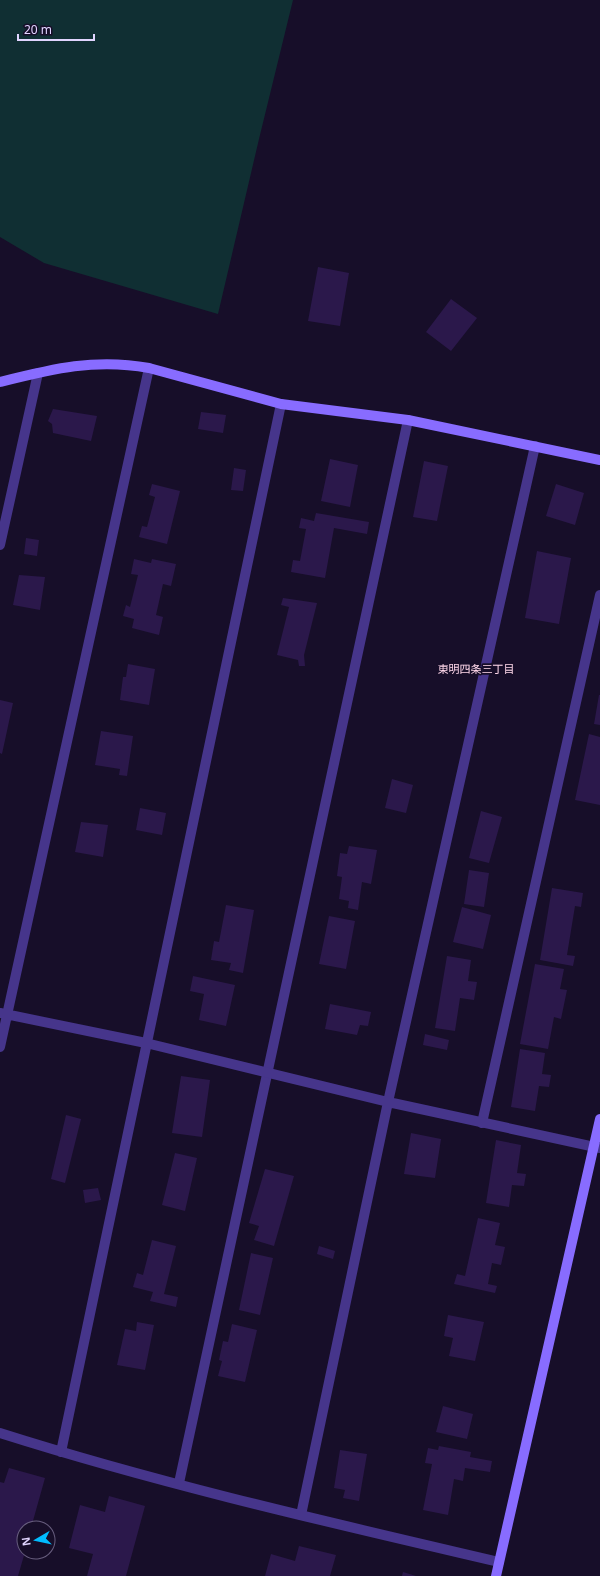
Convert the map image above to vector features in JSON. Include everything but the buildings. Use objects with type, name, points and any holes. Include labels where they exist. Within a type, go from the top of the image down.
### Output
[{"type":"street","points":[[0,382],[58,368],[95,364],[127,364],[149,368],[281,404],[408,420],[600,460]]},
{"type":"street","points":[[0,1047],[4,1014],[149,368]]},
{"type":"street","points":[[0,545],[38,373]]},
{"type":"street","points":[[61,1452],[281,404]]},
{"type":"street","points":[[179,1484],[408,420]]},
{"type":"street","points":[[301,1515],[388,1102],[535,446]]},
{"type":"street","points":[[482,1123],[600,595]]},
{"type":"street","points":[[4,1014],[146,1043],[388,1102],[597,1147]]},
{"type":"street","points":[[496,1576],[597,1147],[600,1119]]},
{"type":"street","points":[[0,1433],[61,1452],[179,1484],[301,1515],[499,1562]]},
{"type":"green space","points":[[0,0],[293,0],[218,314],[44,263],[0,237]]},
{"type":"district","name":"東明四条三丁目","points":[[476,668]]}]
